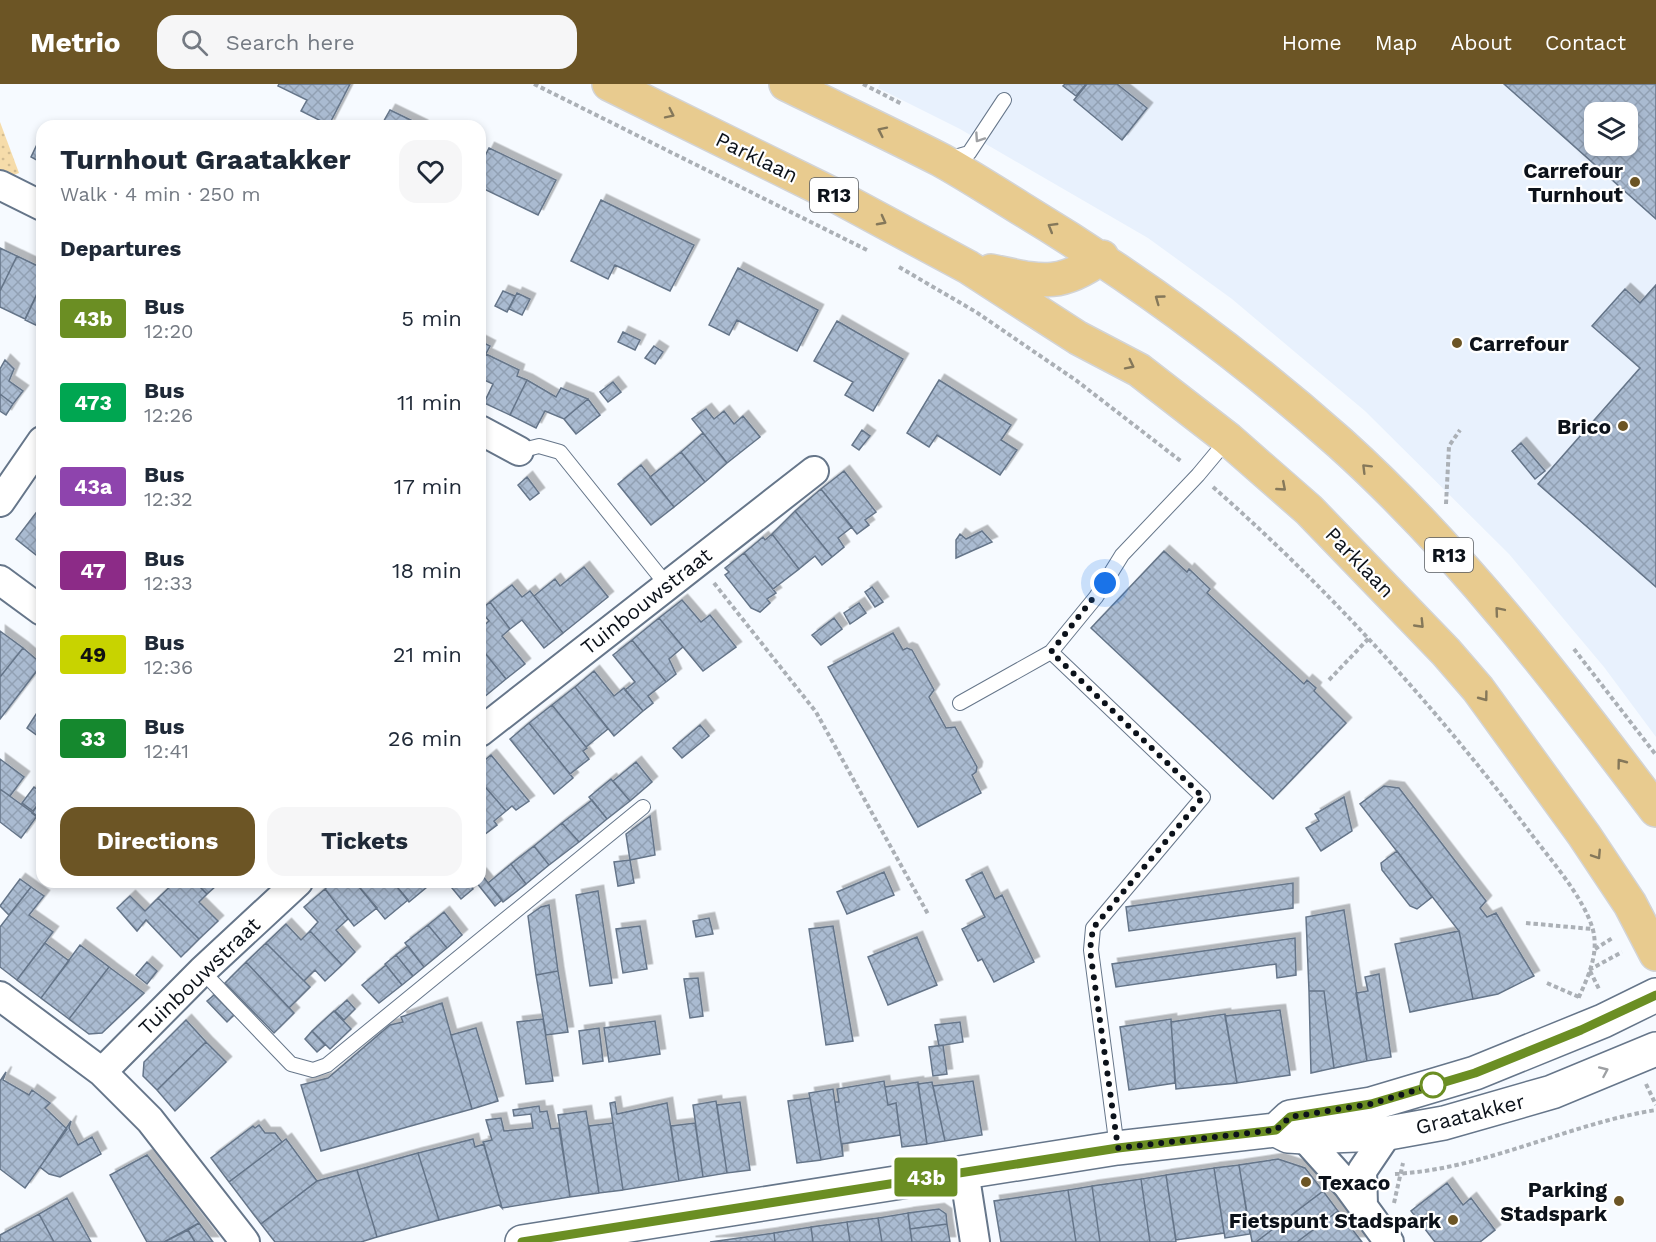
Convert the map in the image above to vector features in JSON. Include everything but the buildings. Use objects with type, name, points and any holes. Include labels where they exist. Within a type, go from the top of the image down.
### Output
[{"type":"main road","name":"Parklaan","points":[[609,84],[838,197],[968,267],[1078,338],[1139,370],[1228,439],[1309,510],[1446,652],[1478,689],[1538,768],[1584,834],[1630,904],[1656,954]]},
{"type":"main road","name":"R13","points":[[786,84],[943,161],[1102,257],[1207,333],[1322,429],[1408,510],[1474,581],[1563,686],[1656,810]]},
{"type":"main road","name":"Parklaan","points":[[968,267],[1034,281],[1059,279],[1082,272],[1102,257]]},
{"type":"street","points":[[0,185],[36,203]]},
{"type":"street","points":[[486,433],[519,451]]},
{"type":"street","points":[[0,502],[36,450]]},
{"type":"street","name":"Tuinbouwstraat","points":[[486,727],[666,584],[814,471]]},
{"type":"street","points":[[0,580],[36,607]]},
{"type":"street","name":"Tuinbouwstraat","points":[[102,1072],[202,971],[292,888]]},
{"type":"street","name":"Graatakker","points":[[1290,1133],[1290,1117],[1371,1104],[1475,1073],[1581,1030],[1656,995]]},
{"type":"street","points":[[0,996],[102,1072],[150,1120],[245,1242]]},
{"type":"street","name":"Graatakker","points":[[522,1242],[1118,1148],[1290,1133],[1387,1134],[1465,1119],[1552,1092],[1656,1049]]},
{"type":"street","points":[[1290,1133],[1363,1205],[1389,1242]]},
{"type":"street","points":[[1363,1205],[1362,1171],[1387,1134]]},
{"type":"street","points":[[964,1171],[975,1242]]},
{"type":"lane","points":[[943,161],[969,153],[1004,100]]},
{"type":"lane","points":[[960,703],[1051,652],[1096,597],[1122,555],[1198,475],[1228,439]]},
{"type":"lane","points":[[519,451],[539,446],[560,452],[666,584]]},
{"type":"lane","points":[[1051,652],[1203,797],[1093,928],[1090,950],[1118,1148]]},
{"type":"lane","points":[[202,971],[291,1064],[313,1070],[327,1065],[643,807]]},
{"type":"path","points":[[534,84],[874,253]]},
{"type":"path","points":[[892,263],[976,312],[1077,381],[1198,475],[1286,553],[1370,637],[1445,722],[1554,865],[1586,914],[1592,929],[1595,948],[1589,970]]},
{"type":"path","points":[[1446,505],[1449,446],[1460,430]]},
{"type":"path","points":[[696,561],[816,712],[928,914]]},
{"type":"path","points":[[1329,680],[1370,637]]},
{"type":"path","points":[[1526,923],[1592,929]]},
{"type":"path","points":[[1547,983],[1579,997]]},
{"type":"path","points":[[1402,1173],[1485,1158],[1591,1125],[1656,1110]]},
{"type":"shaded area","points":[[880,84],[1656,84],[1656,737],[1604,667],[1509,554],[1365,411],[1232,299],[1148,238],[960,129],[878,88]]},
{"type":"shaded area","points":[[0,122],[19,173],[0,180]]},
{"type":"bus line","name":"43b","points":[[522,1242],[1118,1148],[1276,1130],[1290,1117],[1371,1104],[1475,1073],[1603,1021],[1656,995]]},
{"type":"place","name":"Carrefour Turnhout","points":[[1635,182]]},
{"type":"place","name":"Carrefour","points":[[1457,343]]},
{"type":"place","name":"Brico","points":[[1623,426]]},
{"type":"place","name":"Texaco","points":[[1306,1182]]},
{"type":"place","name":"Parking Stadspark","points":[[1619,1201]]},
{"type":"place","name":"Fietspunt Stadspark","points":[[1453,1220]]},
{"type":"route","points":[[1105,583],[1051,652],[1203,797],[1093,928],[1090,950],[1118,1148],[1276,1130],[1290,1117],[1371,1104],[1433,1085]]}]
